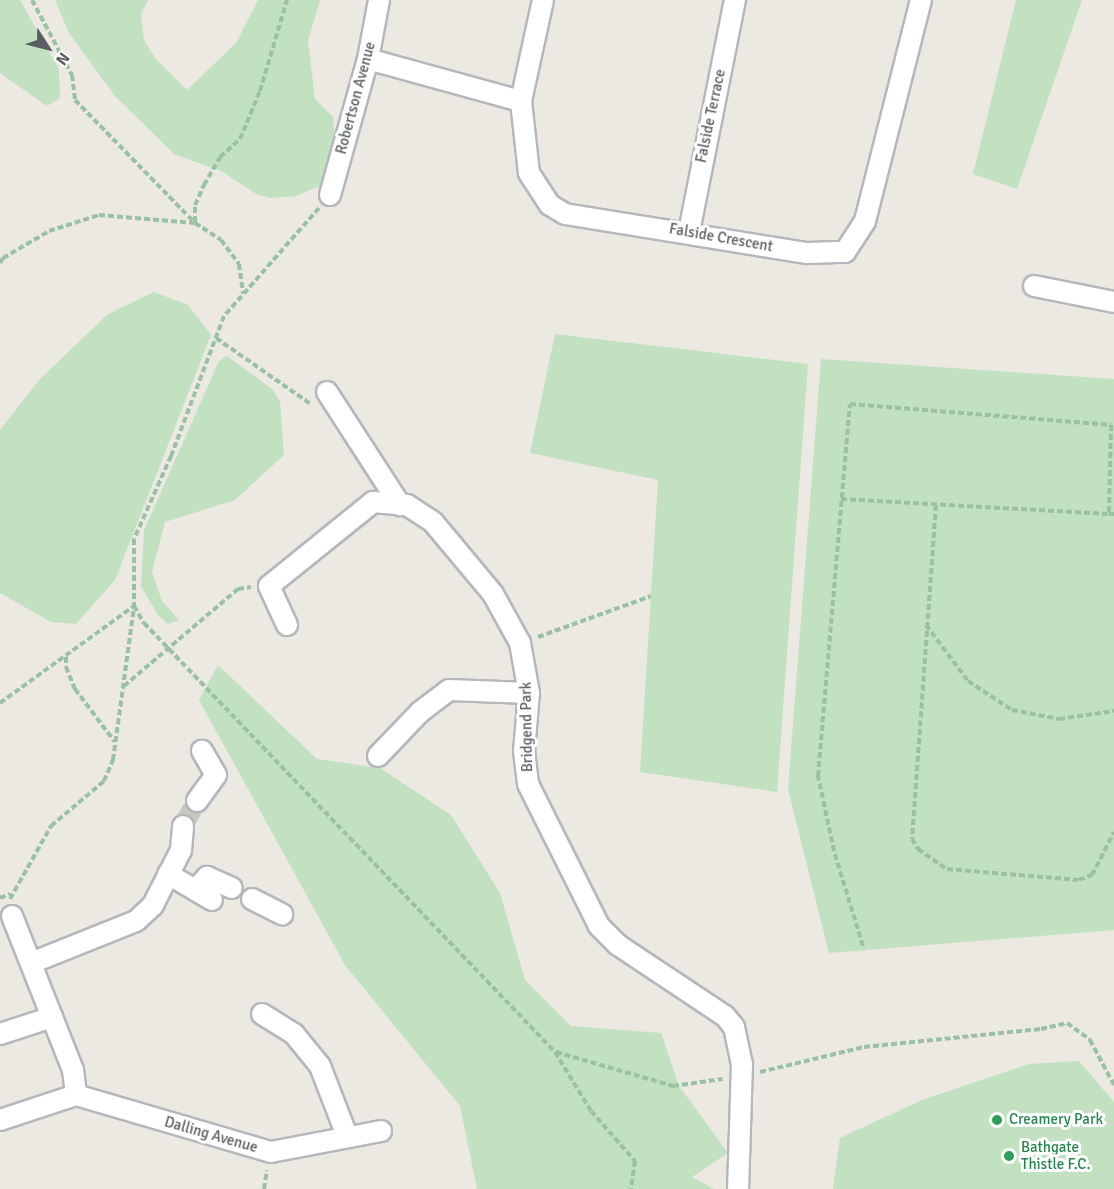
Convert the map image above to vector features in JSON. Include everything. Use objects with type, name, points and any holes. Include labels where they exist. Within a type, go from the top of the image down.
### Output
[{"type":"street","name":"Robertson Avenue","points":[[330,195],[368,59],[379,0]]},
{"type":"street","name":"Falside Crescent","points":[[543,0],[521,101],[529,173],[550,205],[565,214],[689,232],[807,253],[845,252],[865,221],[921,0]]},
{"type":"street","name":"Falside Terrace","points":[[689,232],[735,0]]},
{"type":"street","points":[[368,59],[521,101]]},
{"type":"street","points":[[1034,286],[1114,302]]},
{"type":"street","points":[[322,400],[400,505]]},
{"type":"street","name":"Bridgend Park","points":[[268,586],[373,502],[400,505],[433,522],[493,594],[520,643],[529,693],[524,752],[528,784],[599,926],[618,945],[725,1016],[739,1041],[741,1077],[738,1189]]},
{"type":"street","points":[[268,586],[287,625]]},
{"type":"street","points":[[378,756],[420,712],[448,690],[529,693]]},
{"type":"street","points":[[197,801],[216,775],[202,751]]},
{"type":"street","points":[[31,963],[136,921],[153,905],[181,850],[183,826]]},
{"type":"street","points":[[168,874],[204,895],[207,877],[232,888]]},
{"type":"street","points":[[252,899],[282,914]]},
{"type":"street","points":[[0,1120],[13,1113],[76,1095],[73,1070],[12,916]]},
{"type":"street","points":[[262,1014],[294,1034],[320,1066],[347,1136]]},
{"type":"street","points":[[0,1034],[52,1017]]},
{"type":"street","name":"Dalling Avenue","points":[[76,1095],[271,1152],[381,1131]]},
{"type":"path","points":[[32,0],[72,75],[75,100],[195,223],[221,240],[239,264],[243,294]]},
{"type":"path","points":[[195,223],[195,206],[204,185],[220,157],[240,139],[260,91],[287,0]]},
{"type":"path","points":[[0,898],[10,894],[51,826],[104,781],[115,743],[134,606],[134,539],[224,316],[330,195]]},
{"type":"path","points":[[0,263],[3,258],[49,231],[99,215],[195,223]]},
{"type":"path","points":[[216,338],[322,400]]},
{"type":"path","points":[[841,498],[936,506],[1111,514],[1110,425],[850,404],[841,498],[818,792],[863,946]]},
{"type":"path","points":[[936,506],[911,830],[918,849],[947,869],[1079,880],[1092,875],[1114,832]]},
{"type":"path","points":[[123,687],[238,589],[268,586]]},
{"type":"path","points":[[520,643],[651,596]]},
{"type":"path","points":[[134,606],[144,623],[555,1052],[591,1111],[635,1161],[632,1189]]},
{"type":"path","points":[[0,703],[134,606]]},
{"type":"path","points":[[926,625],[968,681],[1012,710],[1059,719],[1114,711]]},
{"type":"path","points":[[66,657],[66,668],[75,689],[115,743]]},
{"type":"path","points":[[555,1052],[673,1086],[741,1077],[845,1050],[1041,1029],[1067,1023],[1090,1040],[1114,1085]]},
{"type":"green space","points":[[0,0],[20,0],[59,69],[60,98],[47,106],[0,73]]},
{"type":"green space","points":[[55,0],[148,0],[141,14],[144,40],[155,58],[187,90],[236,43],[258,0],[320,0],[308,41],[315,99],[333,117],[336,148],[327,183],[296,196],[271,198],[258,195],[221,171],[174,154],[115,96],[69,33]]},
{"type":"green space","points":[[1016,0],[1082,0],[1017,189],[973,174]]},
{"type":"green space","points":[[154,292],[188,305],[211,335],[115,580],[76,624],[51,622],[0,593],[0,430],[40,379],[108,314]]},
{"type":"green space","points":[[555,334],[808,364],[777,792],[640,772],[658,480],[530,453]]},
{"type":"green space","points":[[227,356],[272,389],[280,401],[284,455],[235,500],[165,522],[152,572],[162,601],[179,620],[168,624],[158,615],[141,586],[144,530],[219,361]]},
{"type":"green space","points":[[821,359],[1114,379],[1114,930],[829,953],[788,789]]},
{"type":"green space","points":[[218,665],[317,759],[380,768],[451,815],[500,893],[525,980],[571,1026],[661,1033],[679,1086],[728,1153],[692,1177],[714,1189],[477,1189],[460,1106],[345,965],[199,700]]},
{"type":"green space","name":"Creamery Park","points":[[1079,1061],[1114,1102],[1114,1189],[833,1189],[840,1138],[922,1100],[1029,1064]]},
{"type":"tunnel","points":[[183,826],[197,801]]},
{"type":"place","name":"Creamery Park","points":[[997,1120]]},
{"type":"place","name":"Bathgate Thistle F.C.","points":[[1009,1156]]}]
